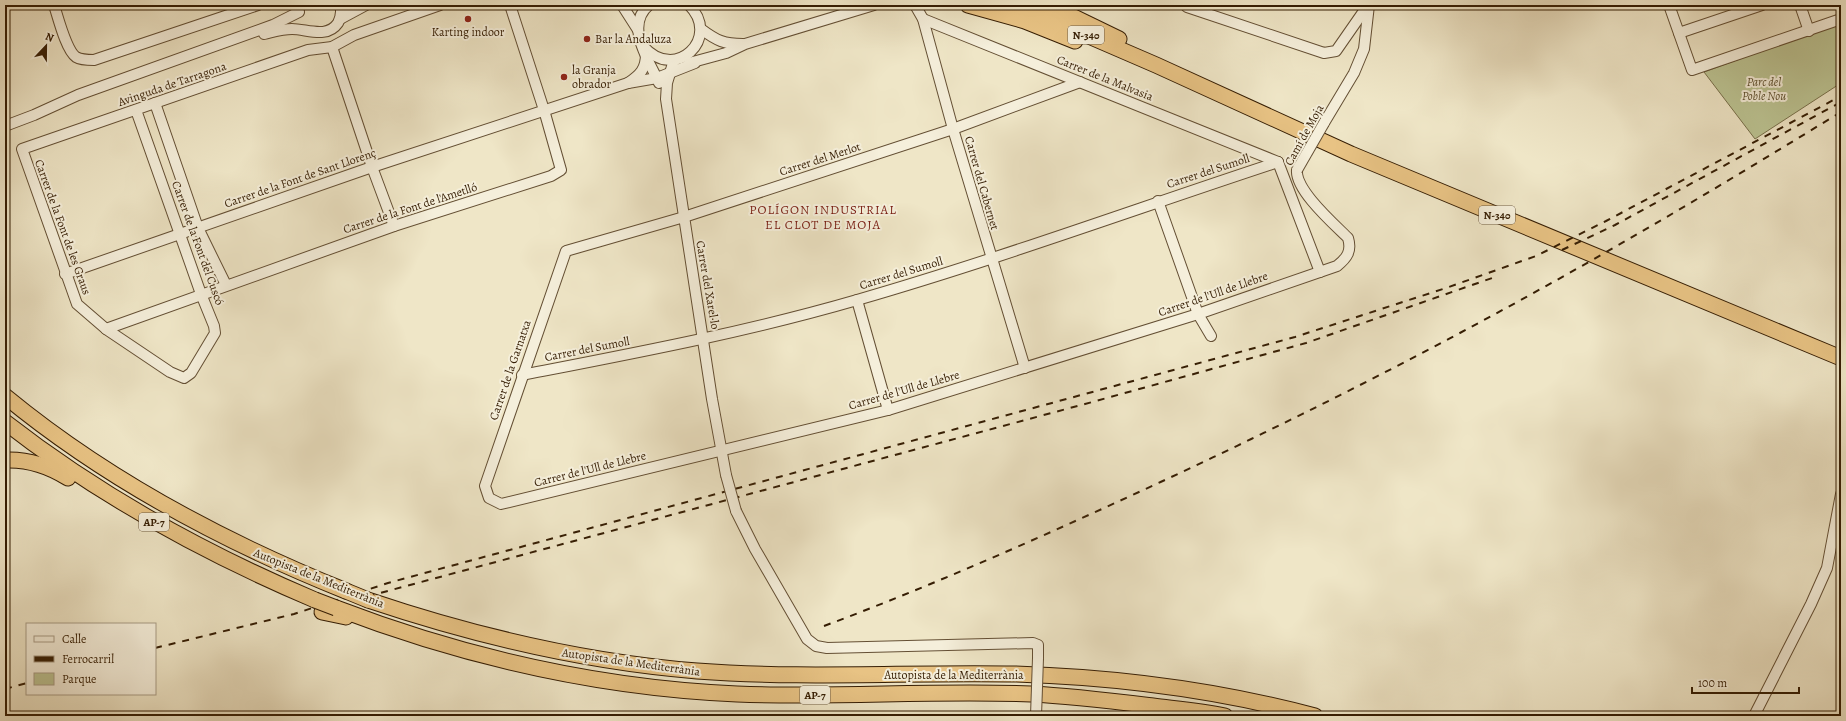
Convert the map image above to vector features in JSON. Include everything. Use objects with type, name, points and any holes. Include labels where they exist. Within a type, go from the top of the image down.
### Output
[{"type":"highway","points":[[968,5],[1026,21],[1120,60],[1156,65]]},
{"type":"highway","name":"N-340","points":[[1017,5],[1156,65],[1352,154],[1841,358]]},
{"type":"highway","points":[[1049,5],[1119,39],[1156,65]]},
{"type":"highway","name":"Autopista de la Mediterrània","points":[[5,396],[84,455],[171,509],[262,556],[368,600],[451,626],[521,644],[564,653],[658,667],[697,671],[774,675],[1012,674],[1086,678],[1198,691],[1314,716]]},
{"type":"highway","name":"Autopista de la Mediterrània","points":[[5,422],[83,478],[160,526],[246,571],[319,606],[452,647],[552,672],[667,688],[735,694],[788,696],[1030,694],[1091,698],[1225,716]]},
{"type":"highway","points":[[5,460],[30,461],[58,471],[101,500],[178,545],[266,589],[319,606]]},
{"type":"street","points":[[54,5],[71,52],[78,58],[94,60],[258,5]]},
{"type":"street","points":[[332,47],[336,38],[340,5]]},
{"type":"street","points":[[210,48],[280,30],[315,32],[326,31],[366,5]]},
{"type":"street","points":[[332,47],[354,35],[440,5]]},
{"type":"street","name":"Carrer de la Font de l'Ametlló","points":[[106,329],[226,284],[394,226],[551,176],[561,170],[544,110],[510,5]]},
{"type":"street","points":[[622,5],[638,30],[644,50],[666,99]]},
{"type":"street","points":[[638,30],[642,14],[649,5]]},
{"type":"street","points":[[628,83],[657,78],[726,53],[745,44],[874,5]]},
{"type":"street","name":"Carrer del Cabernet","points":[[915,5],[923,19],[953,129],[1025,368]]},
{"type":"street","points":[[1185,5],[1187,7],[1324,53],[1336,51],[1368,5]]},
{"type":"street","name":"Camí de Moja","points":[[1320,272],[1337,266],[1344,260],[1349,253],[1350,245],[1348,238],[1301,187],[1296,176],[1297,170],[1354,73],[1364,48],[1368,5]]},
{"type":"street","points":[[1669,5],[1692,70],[1841,19]]},
{"type":"street","points":[[1679,33],[1734,10],[1762,5]]},
{"type":"street","points":[[1800,5],[1809,31]]},
{"type":"street","points":[[666,99],[669,73],[676,60],[687,56],[694,49],[699,40],[701,29],[693,7]]},
{"type":"street","points":[[5,126],[34,115],[78,95],[273,25],[299,8],[303,24],[332,47],[372,167],[394,226]]},
{"type":"street","name":"Carrer de la Malvasia","points":[[923,19],[1278,162]]},
{"type":"street","points":[[701,29],[714,39],[726,44],[745,44]]},
{"type":"street","name":"Avinguda de Tarragona","points":[[22,149],[308,50],[332,47]]},
{"type":"street","points":[[644,50],[657,58],[695,63]]},
{"type":"street","points":[[628,83],[642,72],[645,67],[644,50]]},
{"type":"street","name":"Carrer del Merlot","points":[[566,251],[684,217],[953,129],[1080,82]]},
{"type":"street","name":"Carrer de la Font de Sant Llorenç","points":[[65,274],[372,167],[628,83]]},
{"type":"street","name":"Carrer del Xarel·lo","points":[[666,99],[720,451],[726,475],[736,511],[754,549],[807,639],[816,646],[827,648],[1033,643],[1038,645],[1036,716]]},
{"type":"street","name":"Carrer de la Font del Cuscó","points":[[154,103],[198,228],[226,284]]},
{"type":"street","name":"Carrer de la Font del Cuscó","points":[[136,110],[201,294],[214,326],[215,333],[192,373],[184,378]]},
{"type":"street","name":"Carrer de la Font de les Graus","points":[[22,149],[65,274],[77,304],[106,329],[170,372],[184,378]]},
{"type":"street","points":[[1278,162],[1320,272]]},
{"type":"street","name":"Carrer del Sumoll","points":[[522,375],[704,340],[857,300],[991,258],[1278,162]]},
{"type":"street","points":[[1158,201],[1198,314],[1211,336]]},
{"type":"street","name":"Carrer de la Garnatxa","points":[[489,498],[485,486],[566,251]]},
{"type":"street","name":"Carrer de l'Ull de Llebre","points":[[489,498],[501,504],[888,410],[1198,314],[1320,272]]},
{"type":"street","points":[[857,300],[888,410]]},
{"type":"street","points":[[1754,716],[1811,604],[1827,568],[1841,494]]},
{"type":"green space","name":"Parc del Poble Nou","points":[[1841,22],[1841,83],[1755,139],[1704,72]]},
{"type":"railway","points":[[156,648],[294,614],[388,583],[1295,337],[1446,288],[1536,256],[1606,221],[1841,96]]},
{"type":"railway","points":[[1562,250],[1615,225],[1841,102]]},
{"type":"railway","points":[[824,626],[926,586],[1060,528],[1210,459],[1327,402],[1442,343],[1591,261],[1841,112]]},
{"type":"railway","points":[[354,600],[1085,404],[1306,343],[1495,277]]},
{"type":"railway","points":[[5,689],[26,683]]},
{"type":"place","name":"Karting indoor","points":[[468,19]]},
{"type":"place","name":"Bar la Andaluza","points":[[587,39]]},
{"type":"place","name":"la Granja obrador","points":[[564,77]]},
{"type":"district","name":"POLÍGON INDUSTRIAL EL CLOT DE MOJA","points":[[823,216]]}]
